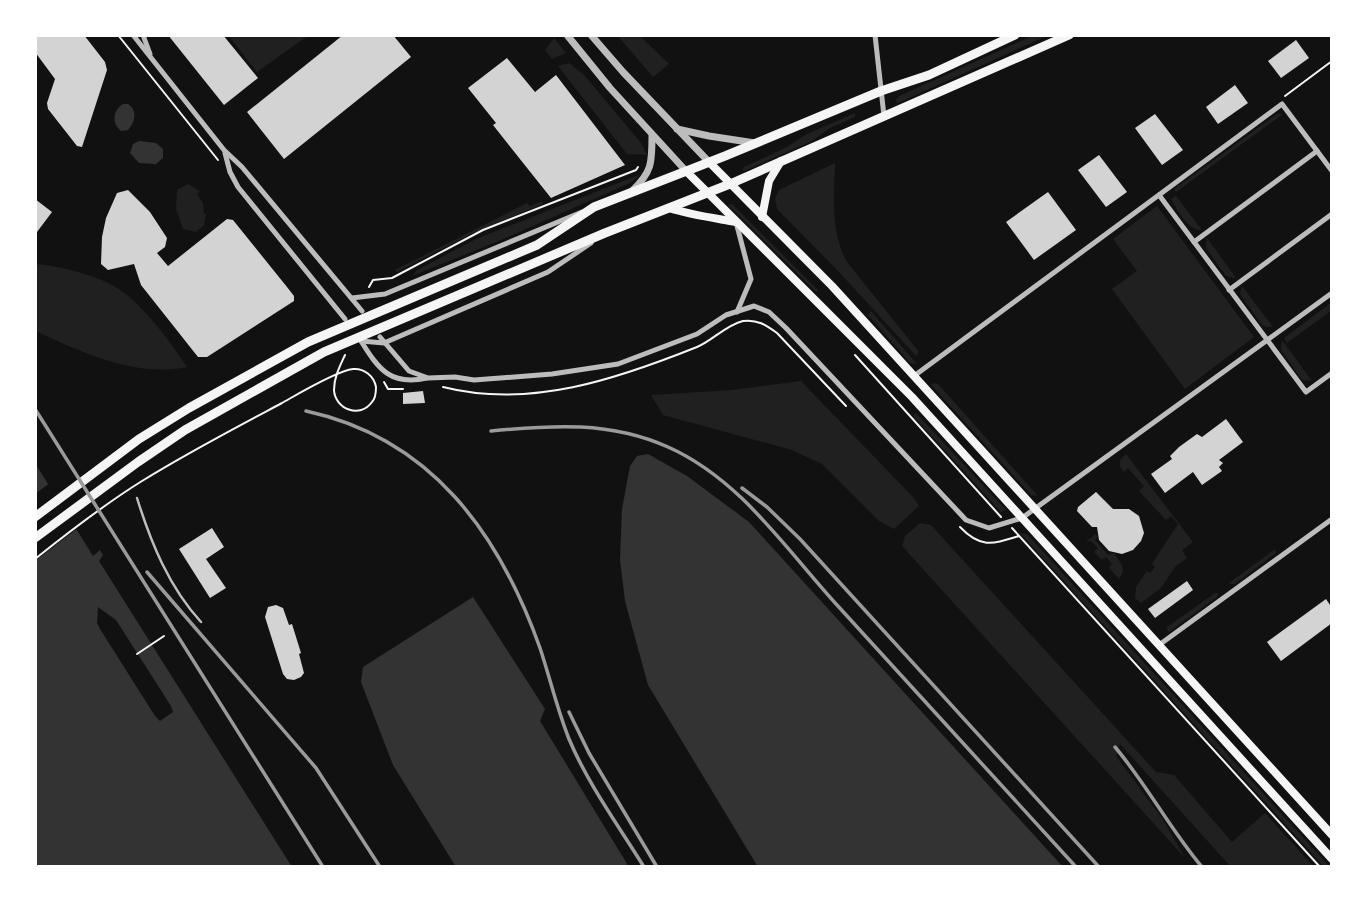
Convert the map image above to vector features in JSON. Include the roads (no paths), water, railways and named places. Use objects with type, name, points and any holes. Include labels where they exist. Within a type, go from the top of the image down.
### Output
[{"type":"main road","points":[[35,517],[115,456],[189,408],[308,342],[537,245],[594,207],[759,143],[881,91],[929,75],[1015,35]]},
{"type":"main road","points":[[35,538],[138,462],[216,411],[324,352],[606,233],[730,184],[1069,35]]},
{"type":"main road","points":[[762,217],[769,180],[781,161]]},
{"type":"main road","points":[[709,162],[832,286],[1332,835]]},
{"type":"main road","points":[[686,171],[939,426],[1332,859]]},
{"type":"main road","points":[[669,208],[691,215],[736,222]]},
{"type":"street","points":[[133,35],[224,150],[242,167],[362,311]]},
{"type":"street","points":[[143,35],[152,60]]},
{"type":"street","points":[[567,35],[686,171]]},
{"type":"street","points":[[591,35],[709,162]]},
{"type":"street","points":[[875,35],[884,116]]},
{"type":"street","points":[[914,376],[1282,104],[1332,171]]},
{"type":"street","points":[[677,128],[712,137],[759,143]]},
{"type":"street","points":[[629,193],[646,178],[652,162],[652,135]]},
{"type":"street","points":[[224,150],[230,172],[238,187],[345,319]]},
{"type":"street","points":[[1194,242],[1317,151]]},
{"type":"street","points":[[1159,195],[1306,392],[1332,373]]},
{"type":"street","points":[[352,298],[385,294],[594,207]]},
{"type":"street","points":[[1229,290],[1332,214]]},
{"type":"street","points":[[736,222],[751,279],[737,312]]},
{"type":"street","points":[[606,233],[548,272],[384,343],[361,341],[369,355],[395,380],[517,378],[618,365],[696,334],[726,315],[754,306],[769,312],[966,520],[989,528],[1022,518],[1332,292]]},
{"type":"street","points":[[380,337],[409,371],[428,378]]},
{"type":"street","points":[[1159,645],[1332,519]]},
{"type":"lane","points":[[137,498],[158,556],[188,607],[201,622]]},
{"type":"railway","points":[[35,409],[323,867]]},
{"type":"railway","points":[[306,411],[350,424],[390,443],[424,468],[454,496],[481,530],[504,566],[523,606],[577,756],[644,867]]},
{"type":"railway","points":[[491,431],[581,427],[624,433],[668,447],[717,477],[760,517],[1076,867]]},
{"type":"railway","points":[[742,488],[767,507],[800,539],[1099,867]]},
{"type":"railway","points":[[147,572],[316,768],[380,867]]},
{"type":"railway","points":[[569,712],[589,753],[657,867]]},
{"type":"railway","points":[[1115,747],[1202,867]]}]
